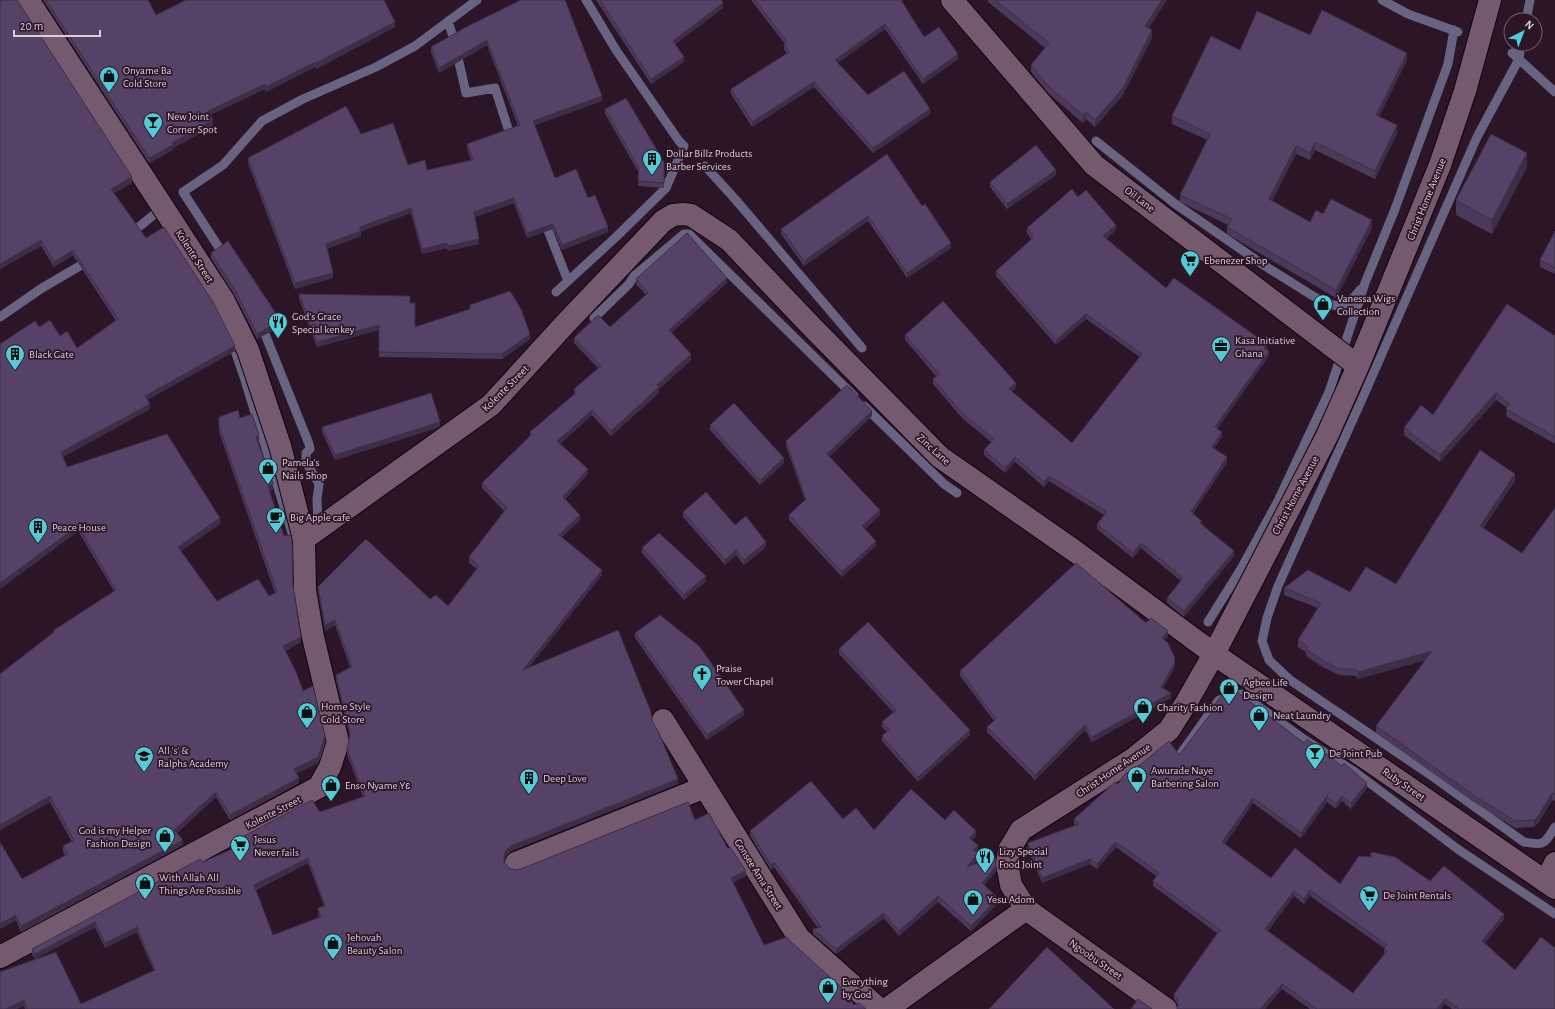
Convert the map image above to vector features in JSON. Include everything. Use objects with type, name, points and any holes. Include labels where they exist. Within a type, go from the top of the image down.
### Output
[{"type":"street","name":"Kolente Street","points":[[0,957],[319,787],[330,767],[338,742],[313,637],[305,590],[304,539],[280,446],[248,350],[224,301],[28,0]]},
{"type":"street","name":"Oil Lane","points":[[952,0],[1094,165],[1358,366]]},
{"type":"street","name":"Christ Home Avenue","points":[[1026,910],[1011,885],[1007,864],[1009,850],[1021,830],[1133,759],[1169,730],[1214,654],[1327,436],[1358,366],[1440,165],[1465,90],[1490,0]]},
{"type":"street","name":"Kolente Street","points":[[304,539],[491,405],[663,221],[672,216],[683,214]]},
{"type":"street","name":"Zinc Lane","points":[[683,214],[691,215],[729,240],[940,457],[1076,552],[1214,654]]},
{"type":"street","name":"Ruby Street","points":[[1214,654],[1552,877]]},
{"type":"street","name":"Gonsee Ama Street","points":[[663,720],[799,938],[879,1009]]},
{"type":"street","points":[[516,863],[705,787]]},
{"type":"street","points":[[887,1009],[1026,910]]},
{"type":"street","name":"Ngoobu Street","points":[[1026,910],[1166,1009]]},
{"type":"building","points":[[17,0],[132,177],[111,189],[146,238],[164,227],[213,302],[235,346],[145,396],[150,404],[61,452],[67,467],[167,434],[220,518],[178,547],[217,601],[258,579],[269,596],[277,592],[219,426],[219,417],[238,410],[240,418],[252,414],[259,435],[256,437],[273,484],[268,486],[284,536],[290,535],[292,539],[293,586],[301,637],[283,646],[296,672],[303,691],[313,686],[325,736],[318,757],[294,769],[299,778],[230,815],[216,792],[174,830],[183,840],[21,926],[16,915],[0,924],[0,842],[22,879],[68,854],[63,846],[74,840],[50,796],[0,825],[0,674],[54,632],[54,630],[116,590],[78,526],[0,583],[0,344],[35,321],[39,327],[50,320],[60,336],[67,331],[77,348],[118,319],[73,250],[54,262],[41,240],[0,264],[0,1]]},
{"type":"building","points":[[46,0],[148,0],[156,15],[186,0],[384,0],[395,22],[266,87],[265,84],[208,111],[213,120],[149,158]]},
{"type":"building","points":[[521,0],[565,0],[602,96],[533,121],[555,178],[576,169],[588,198],[595,195],[608,227],[562,245],[553,224],[527,233],[514,198],[474,212],[479,239],[448,246],[447,243],[422,249],[411,208],[360,227],[361,231],[326,244],[333,273],[295,283],[248,158],[346,106],[361,134],[393,123],[408,165],[425,160],[427,170],[473,160],[467,144],[520,125],[487,40],[439,68],[431,47],[470,25]]},
{"type":"building","points":[[600,0],[721,0],[723,3],[673,41],[684,57],[651,79]]},
{"type":"building","points":[[755,0],[901,0],[924,37],[939,27],[958,54],[923,79],[885,24],[835,60],[868,95],[904,71],[930,109],[873,148],[814,82],[752,122],[731,89],[789,52],[784,44],[787,42]]},
{"type":"building","points":[[995,0],[1162,0],[1145,26],[1152,30],[1123,88],[1095,120],[1086,112],[1083,115],[1049,87],[1031,65],[1049,43]]},
{"type":"building","points":[[1322,10],[1407,53],[1376,115],[1397,125],[1375,171],[1315,142],[1310,153],[1296,146],[1269,199],[1310,222],[1316,210],[1323,214],[1331,199],[1372,220],[1336,290],[1227,227],[1232,219],[1180,195],[1210,134],[1172,116],[1211,36],[1240,50],[1257,11],[1310,35]]},
{"type":"building","points":[[626,98],[664,162],[664,183],[638,181],[639,168],[605,109]]},
{"type":"building","points":[[1491,134],[1527,153],[1492,220],[1456,200]]},
{"type":"building","points":[[1036,145],[1056,170],[1007,204],[990,182]]},
{"type":"building","points":[[887,154],[922,206],[925,204],[951,243],[907,273],[868,216],[804,261],[781,229]]},
{"type":"building","points":[[1072,189],[1078,197],[1086,190],[1116,225],[1103,236],[1166,288],[1174,278],[1267,344],[1264,348],[1269,351],[1215,427],[1222,432],[1212,447],[1227,457],[1191,512],[1202,521],[1200,523],[1234,551],[1184,611],[1167,598],[1183,578],[1141,543],[1133,553],[1097,524],[1107,512],[1049,476],[1044,482],[1015,457],[1005,468],[984,450],[994,439],[963,414],[933,379],[939,374],[905,335],[943,301],[1016,383],[1009,389],[1072,443],[1142,354],[1086,314],[1056,340],[996,271],[1033,238],[1031,236],[1033,235],[1027,228]]},
{"type":"building","points":[[1555,231],[1555,268],[1540,260]]},
{"type":"building","points":[[687,233],[727,278],[669,330],[691,354],[657,385],[659,387],[611,431],[592,410],[557,441],[588,469],[563,497],[580,515],[559,535],[602,570],[523,670],[618,630],[651,712],[652,721],[659,733],[678,779],[511,846],[506,850],[504,862],[509,868],[515,870],[521,869],[688,802],[695,820],[709,813],[728,849],[730,847],[746,871],[731,878],[764,945],[787,937],[841,987],[848,1003],[852,1001],[853,1005],[859,1003],[866,1009],[27,1009],[24,1000],[6,1009],[0,1009],[0,972],[56,952],[81,1004],[155,970],[137,927],[105,943],[95,922],[35,954],[32,949],[200,859],[203,862],[248,842],[244,836],[312,800],[320,812],[365,796],[347,749],[350,734],[336,675],[352,667],[335,620],[325,625],[318,587],[366,539],[430,599],[436,595],[448,606],[479,566],[469,557],[507,508],[482,483],[532,434],[530,432],[577,392],[574,389],[601,366],[574,338],[598,315],[610,327],[648,293],[636,279]],"holes":[[[308,858],[325,906],[318,908],[321,917],[273,935],[254,885]]]},
{"type":"building","points":[[228,241],[281,321],[257,334],[235,290],[211,253]]},
{"type":"building","points":[[510,291],[521,309],[530,334],[502,354],[379,352],[379,325],[317,342],[299,294],[410,296],[410,303],[415,303],[415,327],[470,309],[470,305]]},
{"type":"building","points":[[1507,304],[1555,336],[1555,437],[1506,409],[1510,404],[1496,393],[1440,455],[1404,428],[1421,405],[1433,415]]},
{"type":"building","points":[[847,385],[872,411],[827,454],[880,510],[862,526],[876,541],[842,572],[789,515],[806,499],[786,441]]},
{"type":"building","points":[[431,393],[440,421],[437,423],[335,455],[322,427]]},
{"type":"building","points":[[734,403],[784,458],[760,480],[710,425]]},
{"type":"building","points":[[1480,450],[1515,474],[1480,526],[1522,553],[1555,508],[1555,794],[1552,793],[1539,815],[1534,820],[1515,821],[1475,796],[1376,726],[1432,651],[1358,672],[1356,669],[1339,669],[1306,649],[1308,647],[1298,640],[1321,603],[1284,588],[1308,570],[1350,592],[1366,567],[1396,584]]},
{"type":"building","points":[[706,492],[735,525],[746,516],[766,542],[744,560],[736,550],[725,560],[683,512]]},
{"type":"building","points":[[659,533],[706,576],[684,595],[642,548]]},
{"type":"building","points":[[1076,563],[1146,623],[1151,618],[1168,631],[1162,638],[1168,643],[1175,658],[1174,664],[1161,687],[1171,693],[1092,737],[1085,725],[1035,775],[987,727],[996,719],[960,671]]},
{"type":"building","points":[[660,615],[700,647],[744,710],[707,735],[635,633]]},
{"type":"building","points":[[868,622],[970,730],[918,777],[882,736],[889,730],[882,722],[896,710],[839,649]]},
{"type":"building","points":[[1236,691],[1304,743],[1307,739],[1342,766],[1344,763],[1367,783],[1351,803],[1342,796],[1336,804],[1327,796],[1301,833],[1253,798],[1222,842],[1271,878],[1295,848],[1340,884],[1359,856],[1371,857],[1371,852],[1395,857],[1430,881],[1444,866],[1504,914],[1482,941],[1515,970],[1541,937],[1555,948],[1555,1009],[1459,1009],[1445,999],[1437,1009],[1317,1009],[1282,984],[1260,1009],[1177,1009],[1177,999],[1174,994],[1220,930],[1153,881],[1159,873],[1116,842],[1097,864],[1090,859],[1042,878],[1028,843],[1079,824],[1074,819],[1115,782],[1118,784],[1125,774],[1141,764],[1169,741],[1179,755],[1215,708],[1214,705],[1222,695]],"holes":[[[1310,890],[1387,945],[1384,949],[1387,951],[1353,993],[1265,929],[1294,891],[1304,899]]]},
{"type":"building","points":[[811,781],[843,819],[856,808],[874,830],[911,789],[945,820],[954,810],[976,831],[969,838],[978,845],[974,850],[978,853],[967,867],[995,856],[996,866],[982,883],[998,898],[971,926],[938,896],[899,931],[884,913],[836,949],[813,929],[821,927],[774,862],[771,865],[750,831]]},
{"type":"building","points":[[1047,947],[1114,1009],[989,1009]]},
{"type":"building","points":[[1138,999],[1152,1009],[1131,1009]]},
{"type":"waterway","points":[[225,257],[183,192],[223,165],[262,121],[303,99],[376,67],[415,46],[477,0]]},
{"type":"waterway","points":[[556,292],[616,237],[666,188],[684,146],[616,50],[586,0]]},
{"type":"waterway","points":[[1382,0],[1408,14],[1458,32]]},
{"type":"waterway","points":[[1528,12],[1530,0]]},
{"type":"waterway","points":[[448,21],[454,40],[466,93],[495,88],[512,141]]},
{"type":"waterway","points":[[1208,622],[1241,569],[1278,501],[1329,392],[1365,283],[1395,209],[1448,64],[1454,30]]},
{"type":"waterway","points":[[1520,52],[1519,59],[1477,137],[1278,586],[1267,618],[1262,641],[1269,660],[1290,680],[1432,776],[1524,842],[1536,844],[1543,842],[1555,827]]},
{"type":"waterway","points":[[1512,53],[1555,92]]},
{"type":"waterway","points":[[1096,141],[1174,203],[1265,266],[1313,296],[1328,304],[1339,306],[1349,303],[1361,289]]},
{"type":"waterway","points":[[705,166],[862,348]]},
{"type":"waterway","points":[[129,235],[156,213]]},
{"type":"waterway","points":[[544,220],[568,281]]},
{"type":"waterway","points":[[594,318],[629,284],[634,276],[684,234],[689,234],[854,396]]},
{"type":"waterway","points":[[0,317],[42,288],[90,260]]},
{"type":"waterway","points":[[261,324],[309,444],[310,449],[306,453],[306,462],[319,484],[317,499],[318,526]]},
{"type":"waterway","points":[[231,339],[292,533]]},
{"type":"waterway","points":[[864,406],[944,484],[957,493]]},
{"type":"waterway","points":[[1179,756],[1219,700],[1241,694],[1302,738],[1355,772],[1459,850],[1555,914]]},
{"type":"waterway","points":[[324,759],[325,726]]},
{"type":"place","name":"Onyame Ba Cold Store","points":[[109,93]]},
{"type":"place","name":"New Joint Corner Spot","points":[[153,139]]},
{"type":"place","name":"Dollar Billz Products Barber Services","points":[[652,176]]},
{"type":"place","name":"Ebenezer Shop","points":[[1190,277]]},
{"type":"place","name":"Vanessa Wigs Collection","points":[[1323,321]]},
{"type":"place","name":"God's Grace Special kenkey","points":[[278,339]]},
{"type":"place","name":"Kasa Initiative Ghana","points":[[1221,363]]},
{"type":"place","name":"Black Gate","points":[[15,371]]},
{"type":"place","name":"Pamela's Nails Shop","points":[[268,485]]},
{"type":"place","name":"Big Apple cafe","points":[[276,534]]},
{"type":"place","name":"Peace House","points":[[38,544]]},
{"type":"place","name":"Praise Tower Chapel","points":[[702,691]]},
{"type":"place","name":"Agbee Life Design","points":[[1229,705]]},
{"type":"place","name":"Charity Fashion","points":[[1143,724]]},
{"type":"place","name":"Home Style Cold Store","points":[[307,729]]},
{"type":"place","name":"Neat Laundry","points":[[1259,732]]},
{"type":"place","name":"De Joint Pub","points":[[1315,770]]},
{"type":"place","name":"All 's' & Ralphs Academy","points":[[144,773]]},
{"type":"place","name":"Awurade Naye Barbering Salon","points":[[1137,793]]},
{"type":"place","name":"Deep Love","points":[[529,795]]},
{"type":"place","name":"Enso Nyame Yɛ","points":[[331,802]]},
{"type":"place","name":"God is my Helper Fashion Design","points":[[165,853]]},
{"type":"place","name":"Jesus Never fails","points":[[240,862]]},
{"type":"place","name":"Lizy Special Food Joint","points":[[985,874]]},
{"type":"place","name":"With Allah All Things Are Possible","points":[[145,900]]},
{"type":"place","name":"De Joint Rentals","points":[[1369,912]]},
{"type":"place","name":"Yesu Adom","points":[[973,916]]},
{"type":"place","name":"Jehovah Beauty Salon","points":[[333,960]]},
{"type":"place","name":"Everything by God","points":[[828,1004]]}]
